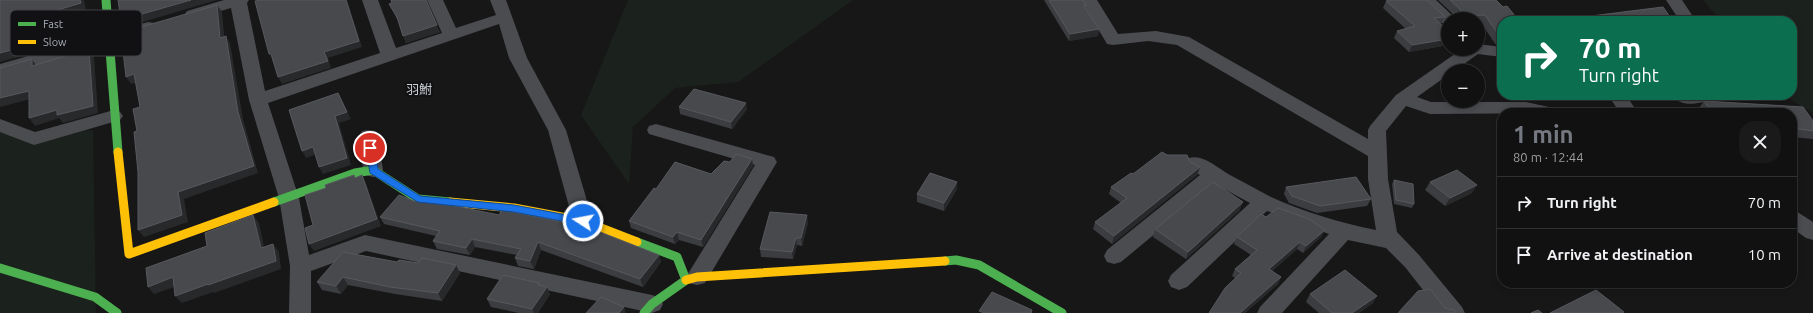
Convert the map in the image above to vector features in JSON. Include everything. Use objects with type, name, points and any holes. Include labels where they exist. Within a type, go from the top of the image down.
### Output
[{"type":"street","points":[[106,0],[107,10]]},
{"type":"street","points":[[142,29],[239,0],[258,100],[289,198],[302,266],[300,313]]},
{"type":"street","points":[[370,0],[390,56]]},
{"type":"street","points":[[435,0],[451,35]]},
{"type":"street","points":[[498,0],[518,58],[557,130],[583,221]]},
{"type":"street","points":[[1090,0],[1113,40],[1142,34],[1161,35],[1183,41],[1377,153]]},
{"type":"street","points":[[1426,0],[1441,13]]},
{"type":"street","points":[[1674,0],[1685,16]]},
{"type":"street","points":[[258,100],[505,17]]},
{"type":"street","points":[[1485,50],[1497,51]]},
{"type":"street","points":[[0,70],[48,56]]},
{"type":"street","points":[[111,56],[114,116],[129,254],[289,198],[355,173],[373,170],[418,199],[514,208],[583,221],[677,257],[692,278]]},
{"type":"street","points":[[1454,313],[1412,261],[1392,241],[1387,233],[1378,179],[1376,130],[1402,99],[1464,56]]},
{"type":"street","points":[[1402,99],[1430,108],[1526,108]]},
{"type":"street","points":[[0,125],[34,139],[114,116]]},
{"type":"street","points":[[302,266],[365,242],[648,308],[692,278],[767,162],[656,130]]},
{"type":"street","points":[[369,136],[373,170]]},
{"type":"street","points":[[1196,163],[1214,175],[1264,202],[1344,231],[1392,241]]},
{"type":"street","points":[[1114,256],[1214,175]]},
{"type":"street","points":[[1179,281],[1264,202]]},
{"type":"street","points":[[1797,221],[1813,232]]},
{"type":"street","points":[[1268,313],[1344,231]]},
{"type":"street","points":[[692,278],[956,260],[979,265],[1062,313]]},
{"type":"street","points":[[0,268],[95,297],[117,313]]},
{"type":"shaded area","points":[[628,0],[853,0],[738,82],[675,88],[633,127],[629,184],[581,115]]},
{"type":"shaded area","points":[[1703,0],[1813,0],[1813,113],[1791,100],[1797,100],[1797,16],[1717,16]]},
{"type":"shaded area","points":[[93,130],[96,313],[0,313],[0,132]]},
{"type":"building","points":[[0,0],[80,0],[81,3],[57,10],[10,10],[10,50],[0,53]]},
{"type":"building","points":[[118,0],[191,0],[142,14],[142,10],[120,10]]},
{"type":"building","points":[[346,0],[359,41],[324,52],[328,61],[278,77],[271,54],[269,54],[255,1]]},
{"type":"building","points":[[391,0],[426,0],[437,25],[403,36],[397,17],[389,4],[392,3]]},
{"type":"building","points":[[1049,0],[1083,0],[1086,6],[1084,6],[1099,29],[1070,34]]},
{"type":"building","points":[[1427,0],[1441,13],[1441,17],[1434,18],[1441,24],[1441,40],[1412,45],[1397,31],[1415,26],[1386,1]]},
{"type":"building","points":[[1450,0],[1496,0],[1503,7],[1507,6],[1515,16],[1497,16],[1497,33],[1485,15],[1485,12],[1460,12],[1461,10]]},
{"type":"building","points":[[217,5],[220,38],[226,36],[238,112],[254,166],[178,192],[182,215],[138,230],[138,172],[134,132],[137,131],[133,109],[140,107],[134,74],[126,77],[124,56],[142,56],[142,27]]},
{"type":"building","points":[[1663,7],[1669,16],[1591,16]]},
{"type":"building","points":[[66,56],[89,56],[93,106],[57,115],[57,110],[29,118],[29,91],[0,98],[0,68],[32,59],[32,66]]},
{"type":"building","points":[[694,89],[746,103],[731,122],[679,107]]},
{"type":"building","points":[[338,93],[347,112],[335,116],[347,158],[319,167],[313,147],[302,151],[289,110]]},
{"type":"building","points":[[1704,101],[1803,107],[1813,121],[1813,131],[1797,129],[1797,108],[1709,108]]},
{"type":"building","points":[[1162,152],[1167,155],[1187,155],[1190,162],[1200,167],[1114,236],[1095,222],[1127,198],[1111,187],[1131,173],[1133,174]]},
{"type":"building","points":[[736,154],[752,159],[701,240],[677,232],[673,237],[629,221],[654,188],[656,189],[675,162],[711,174],[724,161],[730,162]]},
{"type":"building","points":[[1457,170],[1477,185],[1450,198],[1430,182]]},
{"type":"building","points":[[930,173],[957,182],[944,203],[917,194]]},
{"type":"building","points":[[354,175],[355,178],[362,175],[377,219],[309,244],[305,228],[313,225],[305,195],[326,188],[325,185]]},
{"type":"building","points":[[1356,177],[1371,199],[1320,206],[1292,196],[1286,187]]},
{"type":"building","points":[[1394,180],[1413,184],[1414,204],[1396,200]]},
{"type":"building","points":[[1213,182],[1243,202],[1188,252],[1155,229]]},
{"type":"building","points":[[399,195],[414,201],[445,204],[499,215],[502,210],[573,224],[595,230],[659,255],[640,279],[538,242],[530,261],[515,258],[521,249],[472,239],[466,248],[433,241],[440,231],[380,217]]},
{"type":"building","points":[[1278,208],[1309,219],[1325,230],[1306,246],[1300,242],[1269,269],[1281,277],[1240,313],[1209,313],[1225,288],[1241,273],[1235,269],[1257,250],[1237,237],[1261,214],[1266,217]]},
{"type":"building","points":[[770,212],[807,215],[801,238],[796,238],[792,252],[760,249]]},
{"type":"building","points":[[253,215],[261,248],[273,244],[276,261],[175,296],[173,277],[148,287],[146,268],[207,246],[205,233]]},
{"type":"building","points":[[343,252],[397,262],[399,260],[418,263],[422,258],[456,265],[438,293],[390,287],[343,277],[336,286],[317,282]]},
{"type":"building","points":[[1345,270],[1377,296],[1352,313],[1332,313],[1310,294]]},
{"type":"building","points":[[503,275],[539,283],[538,285],[547,287],[532,309],[487,299]]},
{"type":"building","points":[[1430,289],[1444,307],[1450,310],[1453,309],[1456,313],[1398,313],[1418,291]]},
{"type":"building","points":[[1596,290],[1624,312],[1550,313]]},
{"type":"building","points":[[992,292],[1032,310],[1031,313],[984,313],[979,311]]},
{"type":"building","points":[[601,297],[624,307],[619,313],[586,313]]},
{"type":"building","points":[[1538,310],[1542,313],[1531,313]]},
{"type":"traffic: fast","points":[[106,0],[107,10]]},
{"type":"traffic: fast","points":[[110,56],[118,152]]},
{"type":"traffic: fast","points":[[274,202],[355,173],[373,170],[418,199],[450,202]]},
{"type":"traffic: fast","points":[[637,242],[677,257],[686,280],[652,304],[644,313]]},
{"type":"traffic: fast","points":[[945,261],[956,260],[979,265],[1062,313]]},
{"type":"traffic: fast","points":[[0,268],[95,297],[117,313]]},
{"type":"traffic: slow","points":[[118,152],[129,254],[274,202]]},
{"type":"traffic: slow","points":[[450,202],[514,208],[583,221],[637,242]]},
{"type":"traffic: slow","points":[[686,280],[697,277],[945,261]]},
{"type":"district","name":"羽鮒","points":[[419,89]]},
{"type":"route","points":[[370,148],[373,170],[418,199],[514,208],[583,221]]}]
